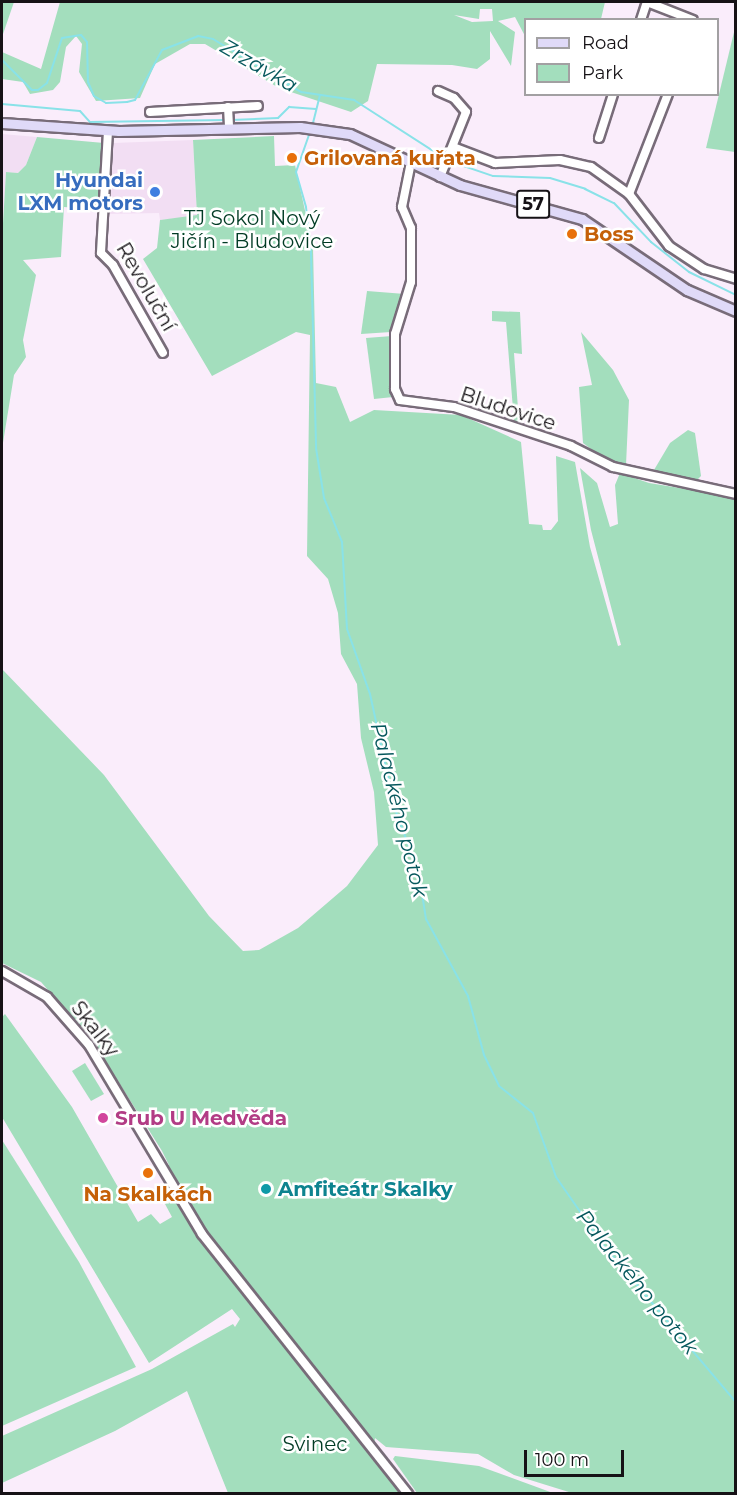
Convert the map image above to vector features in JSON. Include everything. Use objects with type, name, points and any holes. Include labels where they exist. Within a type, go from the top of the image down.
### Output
[{"type":"main road","name":"57","points":[[2,123],[108,130],[229,122],[312,128],[358,137],[440,177],[582,219],[687,290],[735,311]]},
{"type":"street","points":[[641,18],[647,2],[695,17]]},
{"type":"street","points":[[438,91],[454,98],[466,110],[440,177]]},
{"type":"street","points":[[599,138],[612,96]]},
{"type":"street","points":[[629,194],[667,96]]},
{"type":"street","points":[[150,111],[258,106]]},
{"type":"street","points":[[228,107],[229,122]]},
{"type":"street","name":"Revoluční","points":[[108,130],[101,253],[112,264],[163,353]]},
{"type":"street","points":[[452,150],[495,163],[575,162],[607,176],[629,194],[669,246],[704,269],[735,279]]},
{"type":"street","name":"Bludovice","points":[[411,162],[402,207],[411,228],[411,282],[395,334],[395,389],[400,400],[454,407],[571,446],[613,467],[735,494]]},
{"type":"street","name":"Skalky","points":[[2,971],[35,988],[71,1022],[141,1129],[202,1234],[408,1494]]},
{"type":"shaded area","points":[[2,134],[37,137],[26,165],[18,173],[6,172],[2,240]]},
{"type":"shaded area","points":[[193,140],[197,216],[160,220],[159,213],[106,214],[113,143]]},
{"type":"green space","points":[[2,2],[14,2],[2,37]]},
{"type":"green space","points":[[60,2],[605,2],[601,18],[524,18],[524,34],[515,17],[498,21],[515,32],[511,66],[490,31],[490,59],[477,69],[452,65],[377,64],[368,101],[351,112],[279,88],[205,44],[190,44],[155,64],[140,98],[96,101],[79,72],[82,44],[76,36],[66,47],[60,82],[53,90],[30,94],[23,82],[2,79],[2,52],[41,69]],"holes":[[[480,9],[492,9],[493,21],[472,22],[454,15],[479,19]]]},
{"type":"green space","points":[[735,28],[735,152],[706,148]]},
{"type":"green space","points":[[274,136],[275,166],[295,165],[313,247],[316,383],[336,387],[350,422],[374,410],[461,415],[521,442],[529,524],[542,525],[543,530],[551,530],[558,521],[556,456],[575,462],[590,547],[618,646],[621,645],[591,530],[580,468],[597,483],[610,527],[618,524],[615,485],[620,473],[649,483],[735,497],[735,1493],[572,1493],[514,1475],[478,1454],[386,1447],[375,1438],[373,1455],[402,1493],[228,1493],[187,1391],[115,1431],[2,1483],[2,1436],[152,1369],[233,1324],[235,1327],[240,1319],[232,1309],[149,1363],[2,1117],[2,1017],[5,1014],[72,1107],[138,1222],[151,1214],[160,1224],[172,1217],[165,1204],[174,1198],[198,1237],[246,1296],[239,1281],[202,1234],[163,1165],[169,1165],[162,1151],[92,1040],[41,982],[2,963],[2,669],[104,775],[209,916],[243,951],[259,950],[298,928],[347,886],[378,845],[374,792],[361,738],[357,684],[341,654],[338,613],[328,579],[307,556],[310,335],[296,332],[212,376],[143,259],[157,248],[160,220],[197,215],[193,140]]},
{"type":"green space","points":[[37,137],[104,143],[101,210],[64,207],[61,257],[23,260],[36,275],[23,340],[26,357],[14,375],[2,449],[2,240],[6,172],[18,173],[26,165]]},
{"type":"green space","points":[[367,291],[405,294],[391,332],[361,334]]},
{"type":"green space","points":[[492,311],[520,312],[522,354],[514,353],[519,423],[514,422],[506,322],[492,321]]},
{"type":"green space","points":[[581,332],[613,370],[629,400],[626,465],[607,461],[583,443],[579,387],[592,385]]},
{"type":"green space","points":[[392,336],[393,397],[374,399],[366,338]]},
{"type":"green space","points":[[688,430],[695,433],[701,476],[696,481],[651,475],[670,443]]},
{"type":"green space","points":[[85,1063],[104,1094],[91,1101],[72,1071]]},
{"type":"green space","points":[[2,1140],[79,1262],[136,1367],[2,1426]]},
{"type":"green space","points":[[395,1456],[479,1466],[553,1493],[417,1493],[393,1459]]},
{"type":"waterway","name":"Zrzávka","points":[[2,60],[32,90],[38,90],[47,83],[62,38],[81,35],[87,42],[88,82],[94,96],[106,103],[127,102],[135,100],[162,50],[198,36],[213,39],[301,92],[354,100],[444,158]]},
{"type":"waterway","name":"Palackého potok","points":[[312,127],[320,96]]},
{"type":"waterway","points":[[2,104],[80,111],[90,122],[226,120]]},
{"type":"waterway","points":[[231,120],[278,118],[289,107],[316,109]]},
{"type":"waterway","name":"Palackého potok","points":[[310,132],[296,172],[306,207],[311,253],[316,448],[324,498],[342,542],[347,629],[370,694],[395,809],[419,874],[426,919],[468,996],[484,1055],[499,1086],[533,1113],[556,1177],[604,1246],[736,1402]]},
{"type":"waterway","name":"Zrzávka","points":[[449,161],[493,176],[550,178],[585,189],[614,203],[651,242],[689,272],[736,295]]},
{"type":"place","name":"Grilovaná kuřata","points":[[292,158]]},
{"type":"place","name":"Hyundai LXM motors","points":[[155,192]]},
{"type":"place","name":"Boss","points":[[572,234]]},
{"type":"place","name":"Srub U Medvěda","points":[[103,1118]]},
{"type":"place","name":"Na Skalkách","points":[[148,1173]]},
{"type":"place","name":"Amfiteátr Skalky","points":[[266,1189]]},
{"type":"park label","name":"TJ Sokol Nový Jičín - Bludovice","points":[[252,230]]},
{"type":"park label","name":"Svinec","points":[[315,1444]]}]
